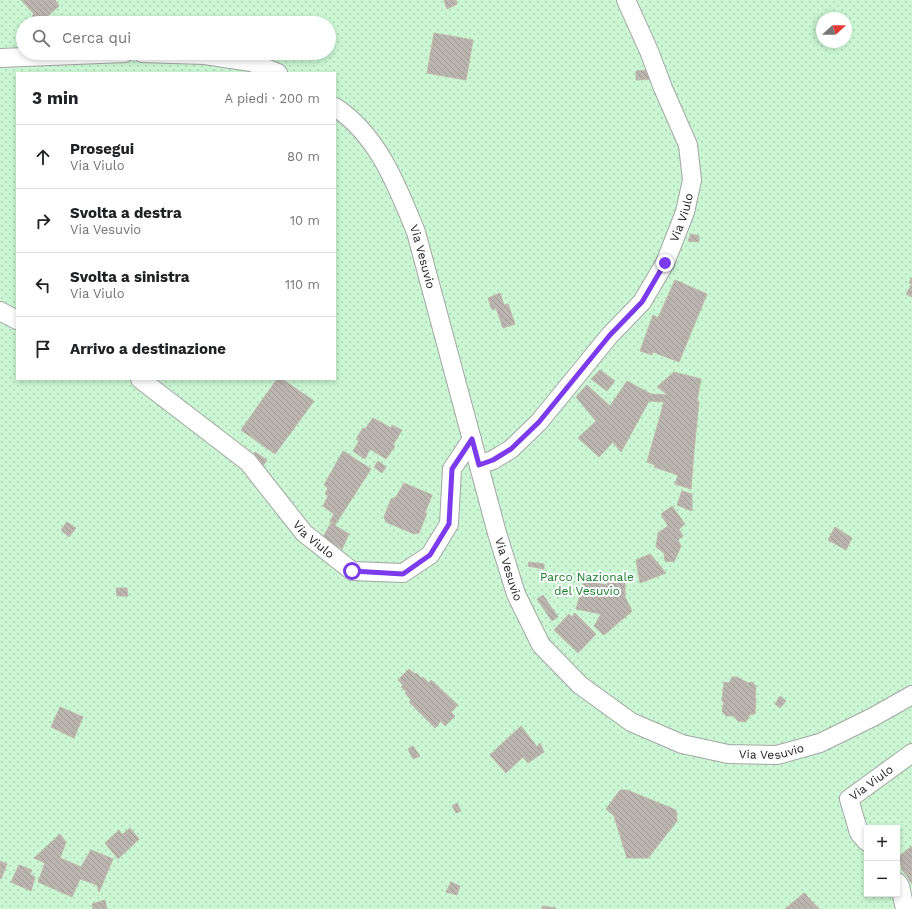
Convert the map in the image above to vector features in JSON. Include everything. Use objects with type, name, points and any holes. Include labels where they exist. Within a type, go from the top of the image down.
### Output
[{"type":"street","name":"Via Viulo","points":[[479,465],[493,460],[511,449],[539,422],[610,335],[642,302],[665,263],[685,212],[692,180],[688,145],[626,0]]},
{"type":"street","points":[[0,58],[16,57]]},
{"type":"street","points":[[239,60],[252,62],[276,72]]},
{"type":"street","name":"Via Vesuvio","points":[[336,108],[345,114],[372,142],[398,189],[416,232],[497,533],[516,594],[542,645],[580,685],[631,722],[682,744],[728,754],[777,755],[820,743],[873,717],[912,695]]},
{"type":"street","points":[[0,311],[16,319]]},
{"type":"street","name":"Via Viulo","points":[[141,380],[248,462],[304,533],[352,571],[403,574],[430,555],[449,524],[452,469],[472,439]]},
{"type":"street","name":"Via Viulo","points":[[864,838],[860,833],[849,799],[912,754]]},
{"type":"street","points":[[900,886],[905,909]]},
{"type":"green space","name":"Parco Nazionale del Vesuvio","points":[[0,0],[912,0],[912,909],[0,909]]},
{"type":"building","points":[[21,0],[55,0],[59,6],[48,16],[32,16],[34,14]]},
{"type":"building","points":[[444,0],[456,0],[457,4],[447,9]]},
{"type":"building","points":[[434,33],[473,40],[466,80],[427,73]]},
{"type":"building","points":[[647,70],[651,79],[636,80],[636,71]]},
{"type":"building","points":[[691,234],[699,236],[699,242],[688,241]]},
{"type":"building","points":[[912,277],[912,284],[909,283]]},
{"type":"building","points":[[675,280],[707,294],[679,362],[653,352],[652,355],[640,351],[653,315],[658,318]]},
{"type":"building","points":[[912,284],[912,297],[906,294]]},
{"type":"building","points":[[500,293],[504,305],[508,304],[515,324],[503,328],[496,308],[492,310],[488,298]]},
{"type":"building","points":[[600,370],[615,381],[607,391],[591,379]]},
{"type":"building","points":[[674,372],[701,379],[697,401],[699,401],[691,489],[675,484],[678,475],[654,467],[655,465],[647,462],[664,402],[649,401],[621,452],[613,442],[599,457],[578,438],[596,421],[576,397],[587,385],[610,406],[627,381],[651,394],[668,395],[657,387]]},
{"type":"building","points":[[276,380],[283,380],[314,401],[275,454],[241,430]]},
{"type":"building","points":[[373,418],[391,428],[392,425],[402,430],[393,445],[395,446],[386,459],[370,449],[365,459],[353,451],[359,441],[356,439],[363,428],[365,429]]},
{"type":"building","points":[[343,451],[371,469],[335,525],[330,521],[334,514],[323,506],[328,496],[325,494],[328,488],[324,485]]},
{"type":"building","points":[[255,452],[267,460],[262,467],[253,457]]},
{"type":"building","points":[[378,461],[386,467],[382,473],[374,467]]},
{"type":"building","points":[[404,483],[432,495],[419,533],[414,534],[386,522],[384,517],[391,499],[396,497]]},
{"type":"building","points":[[682,491],[692,494],[692,511],[677,505]]},
{"type":"building","points":[[672,506],[685,524],[679,529],[683,536],[678,540],[681,546],[674,562],[665,561],[664,553],[656,547],[658,533],[668,526],[661,514]]},
{"type":"building","points":[[67,522],[76,528],[69,537],[61,530]]},
{"type":"building","points":[[331,523],[349,534],[342,549],[323,537]]},
{"type":"building","points":[[835,527],[852,538],[846,550],[828,540]]},
{"type":"building","points":[[650,554],[666,573],[640,583],[636,560]]},
{"type":"building","points":[[529,562],[544,564],[544,569],[528,566]]},
{"type":"building","points":[[609,578],[625,583],[625,597],[632,611],[604,635],[594,626],[601,614],[576,609],[584,581],[607,585]]},
{"type":"building","points":[[116,588],[127,588],[128,596],[117,596]]},
{"type":"building","points":[[543,595],[558,617],[552,621],[537,599]]},
{"type":"building","points":[[575,613],[596,634],[578,653],[554,630],[569,614],[572,617]]},
{"type":"building","points":[[409,669],[421,678],[423,677],[429,683],[431,680],[458,705],[451,712],[455,716],[445,726],[441,721],[435,728],[409,702],[411,700],[405,693],[407,692],[401,687],[403,685],[398,680]]},
{"type":"building","points":[[732,677],[737,677],[748,683],[752,682],[756,686],[755,714],[749,715],[745,722],[738,721],[734,716],[726,716],[722,711],[724,702],[722,701],[724,682],[729,683]]},
{"type":"building","points":[[780,696],[786,701],[780,708],[775,704]]},
{"type":"building","points":[[60,707],[83,717],[74,738],[51,727]]},
{"type":"building","points":[[521,726],[537,747],[540,743],[544,752],[528,763],[523,757],[506,773],[490,755]]},
{"type":"building","points":[[413,746],[420,756],[413,759],[408,749]]},
{"type":"building","points":[[620,790],[627,790],[676,810],[677,821],[648,858],[627,858],[614,816],[606,809]]},
{"type":"building","points":[[457,803],[461,811],[456,813],[452,806]]},
{"type":"building","points":[[130,828],[139,839],[118,859],[105,843],[119,830],[122,835]]},
{"type":"building","points":[[60,834],[66,842],[60,858],[81,867],[91,850],[113,859],[99,892],[97,885],[80,879],[72,897],[38,882],[45,863],[34,858]]},
{"type":"building","points":[[912,846],[912,884],[901,868],[900,856]]},
{"type":"building","points":[[0,861],[7,864],[1,879],[0,878]]},
{"type":"building","points":[[19,865],[32,870],[30,874],[35,877],[31,891],[11,882]]},
{"type":"building","points":[[451,882],[460,886],[457,895],[446,892]]},
{"type":"building","points":[[804,893],[819,909],[785,909]]},
{"type":"building","points":[[105,900],[107,909],[93,909],[92,904]]},
{"type":"building","points":[[542,906],[556,908],[556,909],[542,909]]},
{"type":"route","points":[[352,571],[403,574],[430,555],[449,524],[452,469],[472,439],[479,465],[493,460],[511,449],[539,422],[610,335],[642,302],[665,263]]}]
